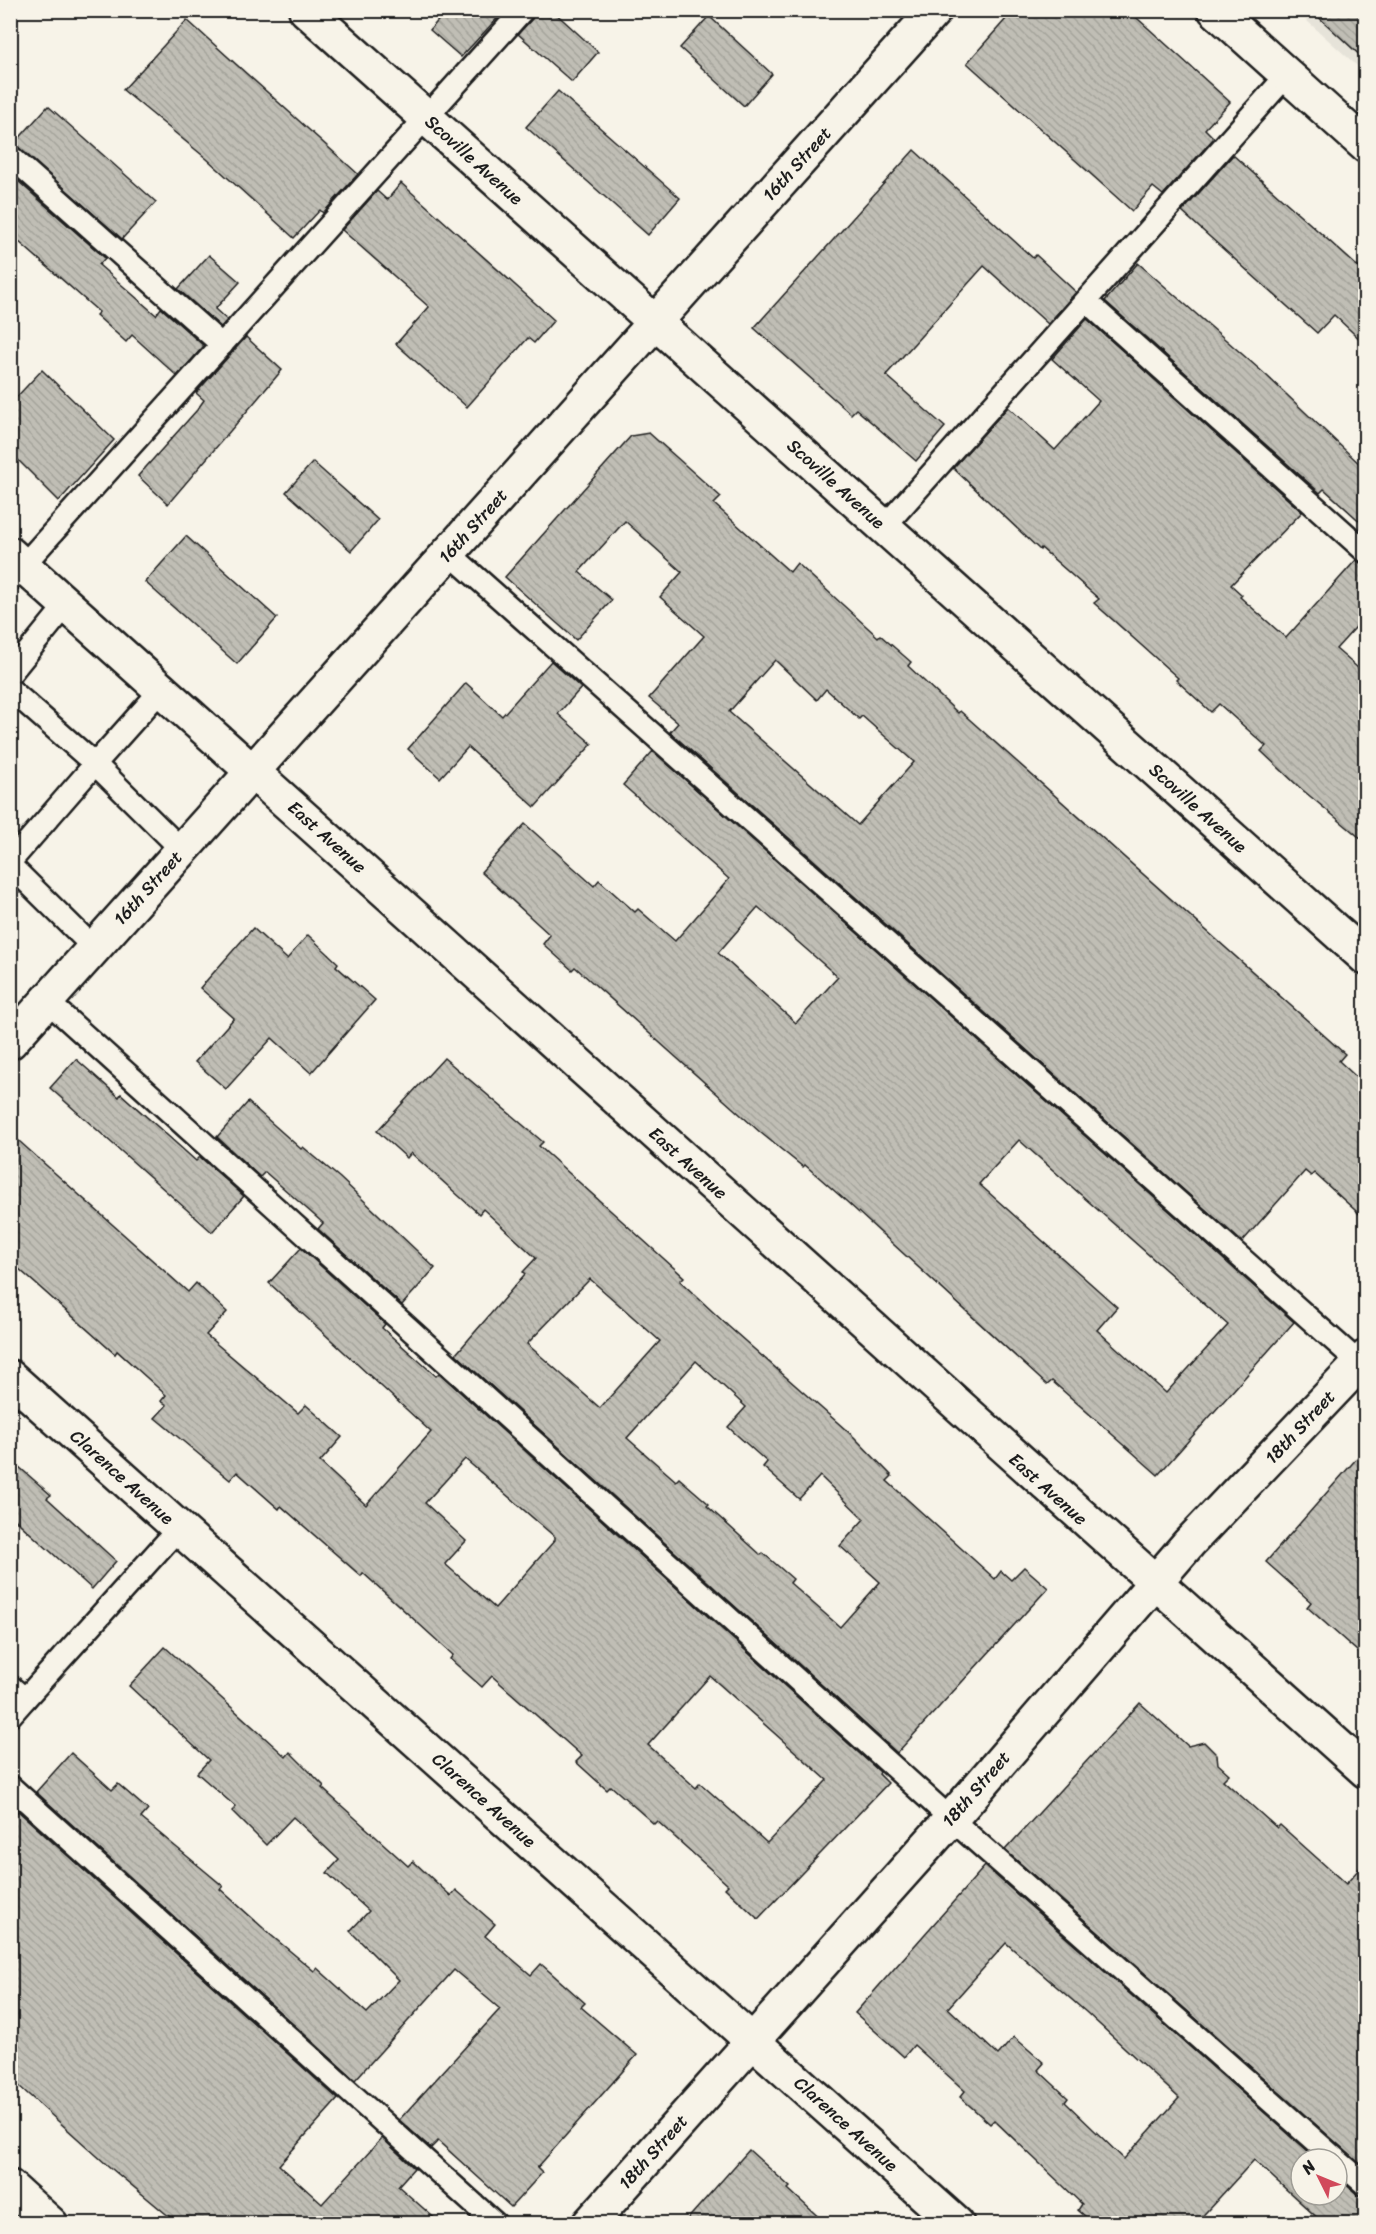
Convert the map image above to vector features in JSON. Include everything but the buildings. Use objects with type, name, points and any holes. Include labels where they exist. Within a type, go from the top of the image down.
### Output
[{"type":"street","name":"Scoville Avenue","points":[[306,10],[1365,958]]},
{"type":"street","name":"16th Street","points":[[10,1042],[935,10]]},
{"type":"street","points":[[1215,10],[1365,146]]},
{"type":"street","name":"East Avenue","points":[[15,566],[67,604],[1365,1771]]},
{"type":"street","name":"18th Street","points":[[589,2223],[951,1819],[1154,1583],[1363,1363]]},
{"type":"street","name":"Clarence Avenue","points":[[10,1377],[957,2223]]},
{"type":"street","points":[[10,2187],[51,2223]]},
{"type":"lane","points":[[15,566],[222,345],[522,10]]},
{"type":"lane","points":[[884,527],[1287,75]]},
{"type":"lane","points":[[10,156],[222,345]]},
{"type":"lane","points":[[1087,302],[1365,552]]},
{"type":"lane","points":[[449,553],[1363,1363]]},
{"type":"lane","points":[[10,674],[67,604]]},
{"type":"lane","points":[[10,689],[94,764],[182,850]]},
{"type":"lane","points":[[94,948],[10,863],[94,764],[162,689]]},
{"type":"lane","points":[[47,1001],[951,1819],[1321,2147]]},
{"type":"lane","points":[[10,1716],[18,1693],[179,1528]]},
{"type":"lane","points":[[10,1786],[496,2223]]},
{"type":"lane","points":[[1349,2172],[1365,2186]]},
{"type":"shaded area","points":[[1296,11],[1365,11],[1365,73]]}]
